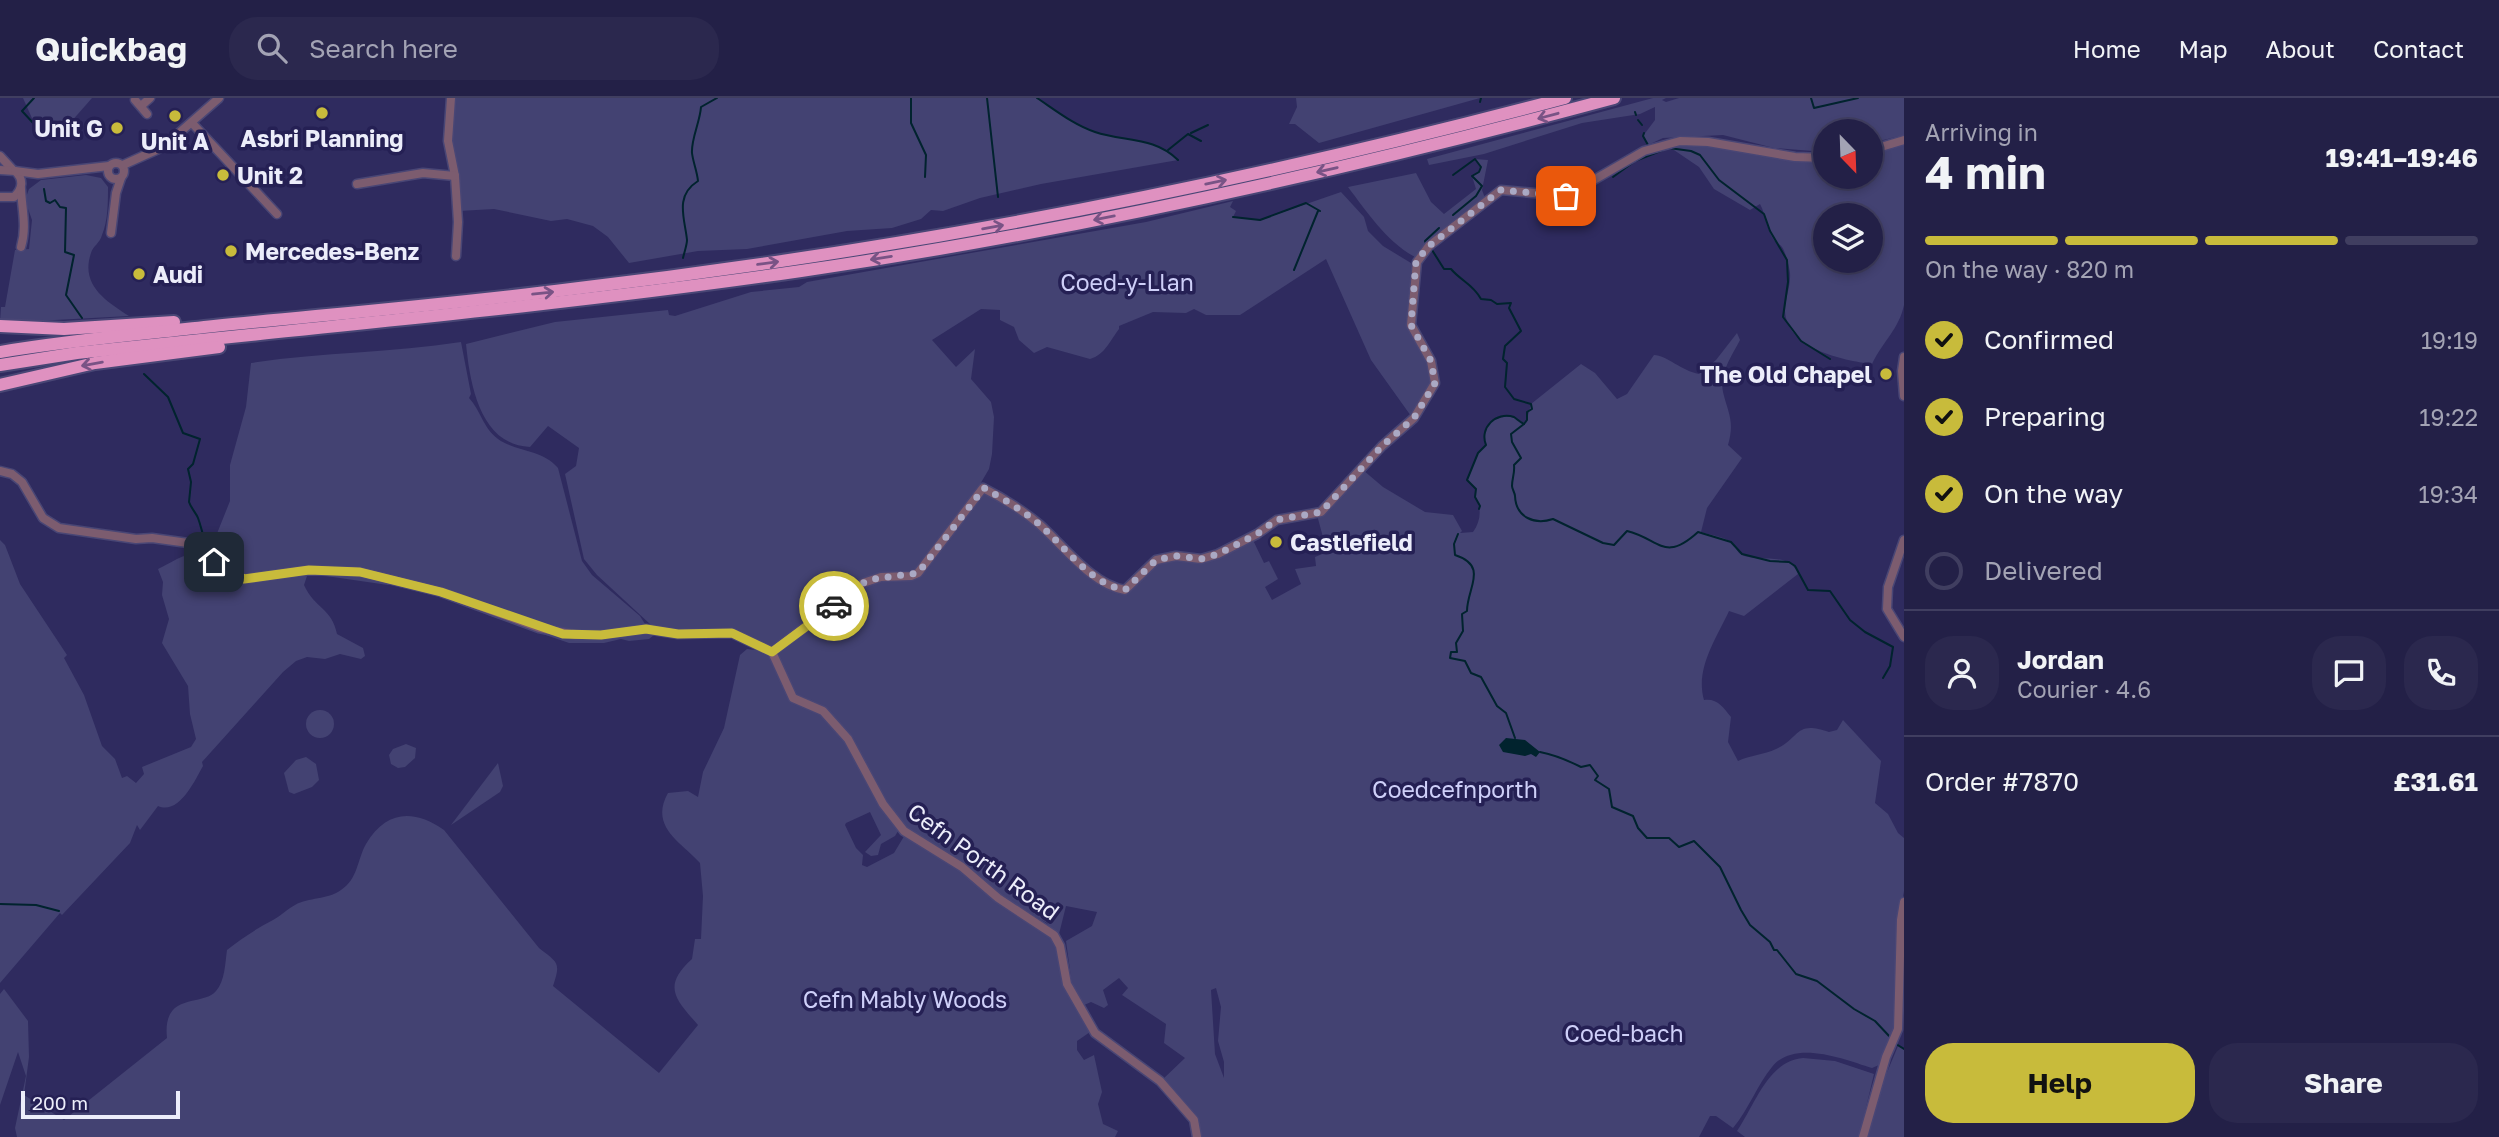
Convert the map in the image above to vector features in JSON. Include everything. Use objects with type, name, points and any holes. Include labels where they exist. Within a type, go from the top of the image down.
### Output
[{"type":"highway","points":[[0,352],[132,334],[475,306],[1018,222],[1240,177],[1564,98]]},
{"type":"highway","points":[[0,365],[475,306],[806,270],[1019,234],[1303,176],[1614,98]]},
{"type":"highway","points":[[0,326],[64,329],[200,321],[381,302],[475,306]]},
{"type":"highway","points":[[0,385],[95,363],[380,330],[475,306]]},
{"type":"street","points":[[141,107],[150,98]]},
{"type":"street","points":[[0,170],[38,174],[90,169],[116,172],[163,147],[219,98]]},
{"type":"street","points":[[451,98],[449,141],[458,222],[456,256]]},
{"type":"street","points":[[192,123],[277,214]]},
{"type":"street","points":[[1883,146],[1904,140]]},
{"type":"street","points":[[0,471],[12,474],[22,482],[43,518],[59,528],[188,543],[229,573],[244,579],[309,570],[360,572],[441,592],[563,634],[601,635],[646,629],[678,634],[732,633],[772,652],[863,583],[881,577],[911,576],[918,573],[984,488],[1035,521],[1079,563],[1117,589],[1125,590],[1156,560],[1176,556],[1201,559],[1218,554],[1257,534],[1276,520],[1321,512],[1382,446],[1414,418],[1435,383],[1431,361],[1411,325],[1416,261],[1429,246],[1501,190],[1566,196],[1644,151],[1680,141],[1708,142],[1813,158]]},
{"type":"street","points":[[0,156],[21,178],[22,212],[26,226],[21,247]]},
{"type":"street","points":[[111,233],[116,172]]},
{"type":"street","points":[[357,184],[423,173],[455,176]]},
{"type":"street","points":[[3,198],[14,197],[38,174]]},
{"type":"street","points":[[3,198],[22,212]]},
{"type":"street","points":[[1904,357],[1904,396]]},
{"type":"street","points":[[1904,540],[1888,587],[1887,609],[1904,637]]},
{"type":"street","name":"Cefn Porth Road","points":[[772,652],[793,698],[823,712],[848,739],[896,824],[962,867],[998,898],[1054,936],[1060,946],[1067,985],[1095,1033],[1160,1081],[1194,1120],[1198,1137]]},
{"type":"street","points":[[1863,1137],[1886,1057],[1898,1029],[1901,920],[1904,902]]},
{"type":"green space","points":[[23,98],[92,98],[56,139],[35,125]]},
{"type":"green space","points":[[453,98],[1037,98],[1087,129],[1149,143],[1169,152],[1178,160],[1041,184],[980,198],[943,211],[931,210],[921,219],[892,228],[847,231],[747,249],[698,251],[629,263],[608,237],[593,226],[567,219],[551,221],[494,209],[459,211],[451,151]]},
{"type":"green space","points":[[1296,98],[1480,98],[1319,143],[1295,124],[1289,124],[1297,107]]},
{"type":"green space","points":[[1653,98],[1666,98],[1662,100],[1666,102],[1679,98],[1904,98],[1904,135],[1883,140],[1883,119],[1813,119],[1813,151],[1774,148],[1723,135],[1663,138],[1648,145],[1643,136],[1655,120],[1655,107],[1640,114],[1582,123],[1484,154],[1429,165],[1427,159]]},
{"type":"green space","points":[[1684,143],[1813,162],[1813,189],[1883,189],[1883,150],[1904,144],[1904,305],[1898,321],[1872,364],[1818,350],[1795,335],[1788,324],[1785,311],[1790,278],[1787,260],[1782,247],[1772,236],[1760,204],[1750,210],[1714,189],[1699,167],[1668,146]]},
{"type":"green space","points":[[1475,159],[1488,160],[1482,190],[1485,198],[1415,257],[1387,235],[1348,187],[1416,173],[1431,202],[1444,214],[1476,189],[1472,176],[1479,172],[1481,167]]},
{"type":"green space","points":[[86,175],[101,178],[108,187],[105,224],[101,238],[91,253],[89,274],[97,291],[129,316],[0,323],[1,307],[5,307],[15,250],[29,249],[32,220],[25,200],[29,189],[41,180]]},
{"type":"green space","name":"Coed-y-Llan","points":[[1341,192],[1364,217],[1368,231],[1383,246],[1411,263],[1410,332],[1426,359],[1431,385],[1411,416],[1371,360],[1326,259],[1240,315],[1206,315],[1194,309],[1186,313],[1153,312],[1119,326],[1104,350],[1090,359],[1047,347],[1034,353],[1019,340],[1014,327],[1000,320],[1000,310],[981,309],[932,340],[956,367],[975,349],[971,379],[991,402],[994,417],[989,469],[962,515],[922,565],[911,573],[872,577],[770,647],[738,632],[658,632],[649,639],[569,643],[488,615],[483,607],[392,582],[388,585],[307,576],[304,585],[308,593],[327,613],[337,634],[363,648],[365,656],[361,659],[340,654],[325,659],[307,657],[296,661],[283,672],[202,762],[203,766],[195,780],[179,802],[166,808],[158,806],[140,830],[137,825],[130,843],[62,915],[60,913],[0,983],[0,540],[5,545],[20,584],[67,655],[64,658],[84,695],[102,746],[115,759],[122,778],[127,776],[136,783],[144,774],[142,767],[191,747],[196,739],[190,714],[188,686],[162,643],[169,619],[158,569],[189,554],[208,556],[230,501],[230,465],[246,407],[251,363],[461,342],[471,394],[469,398],[489,430],[505,443],[544,457],[558,468],[582,561],[592,575],[640,616],[645,624],[650,624],[597,575],[584,559],[565,474],[576,466],[579,448],[548,426],[530,447],[513,444],[499,436],[481,410],[475,394],[466,344],[555,322],[668,310],[669,315],[675,316],[751,292],[799,287],[807,282],[1146,222],[1233,201],[1230,207],[1236,211],[1233,217],[1260,220]]},
{"type":"green space","points":[[1737,333],[1740,340],[1727,365],[1722,385],[1731,423],[1728,445],[1742,458],[1707,508],[1701,532],[1730,541],[1739,553],[1745,556],[1787,562],[1798,574],[1744,616],[1729,611],[1705,666],[1702,677],[1704,700],[1716,702],[1731,717],[1728,742],[1738,761],[1776,749],[1804,729],[1829,732],[1837,730],[1843,720],[1881,761],[1875,803],[1888,814],[1898,833],[1904,838],[1904,891],[1899,922],[1896,1026],[1879,1065],[1872,1068],[1834,1056],[1806,1053],[1781,1059],[1767,1074],[1733,1128],[1716,1116],[1710,1116],[1699,1137],[1201,1137],[1194,1114],[1162,1080],[1185,1058],[1164,1043],[1166,1024],[1122,995],[1128,988],[1119,978],[1103,990],[1108,1005],[1104,1008],[1091,1002],[1082,1006],[1072,985],[1066,941],[1092,926],[1097,912],[1066,906],[1058,938],[1047,923],[1012,904],[899,824],[824,709],[796,697],[777,656],[783,646],[861,587],[877,580],[908,578],[985,493],[1021,512],[1114,590],[1127,595],[1150,568],[1168,558],[1193,561],[1252,538],[1264,563],[1269,561],[1278,579],[1265,587],[1272,600],[1301,584],[1295,569],[1316,566],[1315,557],[1327,552],[1317,515],[1363,470],[1383,487],[1425,512],[1453,515],[1462,531],[1460,533],[1473,532],[1480,510],[1475,497],[1476,489],[1467,480],[1478,453],[1486,445],[1486,428],[1494,420],[1511,417],[1526,423],[1531,404],[1581,364],[1595,373],[1617,399],[1627,394],[1654,355],[1699,374],[1716,360]],"holes":[[[1216,988],[1221,1007],[1218,1041],[1224,1062],[1224,1078],[1215,1054],[1211,990]]]},
{"type":"green space","name":"Cefn Mably Woods","points":[[747,649],[772,652],[793,698],[823,711],[848,739],[900,828],[895,836],[881,844],[878,855],[871,856],[865,852],[881,835],[870,812],[846,823],[856,848],[863,855],[862,865],[867,867],[894,853],[906,833],[1054,935],[1067,985],[1093,1030],[1077,1041],[1077,1050],[1084,1060],[1094,1055],[1102,1092],[1098,1104],[1103,1124],[1118,1131],[1115,1137],[17,1137],[15,1128],[26,1076],[18,1052],[0,1105],[0,994],[4,989],[28,1021],[29,1057],[24,1095],[64,1120],[167,1038],[167,1023],[177,1007],[210,996],[216,991],[223,977],[227,950],[295,905],[330,895],[347,886],[366,844],[374,833],[382,825],[401,816],[422,819],[444,830],[539,948],[554,960],[557,972],[553,986],[659,1073],[698,1025],[678,1000],[675,985],[677,977],[692,959],[695,939],[701,939],[703,896],[700,863],[670,833],[662,815],[663,805],[668,793],[688,791],[698,797],[703,772],[724,728],[740,655]]},
{"type":"green space","points":[[320,710],[330,714],[334,724],[330,734],[320,738],[310,734],[306,724],[310,714]]},
{"type":"green space","points":[[406,744],[416,748],[415,758],[405,767],[398,768],[391,764],[389,755],[393,749]]},
{"type":"green space","points":[[306,757],[316,764],[319,780],[312,787],[294,794],[289,792],[284,773],[296,760]]},
{"type":"green space","points":[[498,763],[503,786],[500,792],[451,825]]},
{"type":"green space","points":[[1898,1046],[1904,1049],[1904,1137],[1868,1137],[1883,1082]]},
{"type":"green space","points":[[1803,1058],[1835,1061],[1874,1074],[1859,1137],[1745,1137],[1737,1131],[1771,1076],[1780,1067]]},
{"type":"water","points":[[1506,738],[1525,740],[1540,752],[1536,757],[1531,754],[1525,756],[1503,752],[1499,745]]},
{"type":"waterway","points":[[34,98],[22,111],[35,125]]},
{"type":"waterway","points":[[683,258],[687,240],[683,201],[698,181],[692,153],[693,142],[701,107],[717,98]]},
{"type":"waterway","points":[[911,98],[911,123],[926,155],[925,177]]},
{"type":"waterway","points":[[987,98],[998,197]]},
{"type":"waterway","points":[[1037,98],[1087,129],[1149,143],[1169,152],[1178,160]]},
{"type":"waterway","points":[[1480,102],[1481,98]]},
{"type":"waterway","points":[[1811,98],[1814,108],[1858,98]]},
{"type":"waterway","points":[[1638,120],[1642,125]]},
{"type":"waterway","points":[[1191,133],[1208,125]]},
{"type":"waterway","points":[[1644,133],[1648,145]]},
{"type":"waterway","points":[[1168,150],[1188,134],[1201,141]]},
{"type":"waterway","points":[[1669,148],[1700,155],[1719,180],[1764,214],[1770,231],[1787,260],[1788,282],[1783,317],[1801,341],[1830,359]]},
{"type":"waterway","points":[[1613,177],[1635,161],[1663,150]]},
{"type":"waterway","points":[[1453,175],[1475,159],[1481,167],[1479,172],[1472,176],[1482,186],[1476,196],[1453,215]]},
{"type":"waterway","points":[[44,189],[46,201],[50,203],[55,200],[60,207],[66,208],[65,252],[74,255],[66,295],[82,318]]},
{"type":"waterway","points":[[1233,217],[1260,220],[1306,203],[1320,211]]},
{"type":"waterway","points":[[1294,270],[1318,211]]},
{"type":"waterway","points":[[1426,244],[1425,241],[1439,228]]},
{"type":"waterway","points":[[1432,250],[1444,269],[1451,269],[1481,299],[1497,304],[1511,303],[1509,308],[1521,331],[1505,346],[1505,387],[1514,399],[1531,404],[1532,409],[1527,412],[1524,424],[1514,417],[1501,416],[1487,427],[1484,439],[1486,445],[1478,453],[1467,480],[1476,489],[1475,497],[1479,509]]},
{"type":"waterway","points":[[144,374],[168,397],[183,433],[200,439],[193,464],[188,469],[191,482],[189,502],[206,542],[218,554]]},
{"type":"waterway","points":[[1524,424],[1511,434],[1512,442],[1521,458],[1514,465],[1512,486],[1516,504],[1523,515],[1540,521],[1553,519],[1603,543],[1614,545],[1627,531],[1669,547],[1687,541],[1698,532],[1731,542],[1742,554],[1770,561],[1789,562],[1795,566],[1808,590],[1830,591],[1850,620],[1865,632],[1893,647],[1890,666],[1883,678]]},
{"type":"waterway","points":[[1458,534],[1454,544],[1455,555],[1471,565],[1474,579],[1467,611],[1462,614],[1463,631],[1456,643],[1457,652],[1451,652],[1450,658],[1465,661],[1471,673],[1481,677],[1497,706],[1506,713],[1515,738]]},
{"type":"waterway","points":[[1540,752],[1581,767],[1590,765],[1598,776],[1595,780],[1609,789],[1612,807],[1633,816],[1638,828],[1647,838],[1669,838],[1679,847],[1694,841],[1720,867],[1750,925],[1770,942],[1796,974],[1817,981],[1875,1021],[1890,1037]]},
{"type":"waterway","points":[[0,904],[36,905],[59,911]]},
{"type":"waterway","points":[[1896,1044],[1904,1049]]},
{"type":"way so far","points":[[834,606],[863,583],[873,579],[918,573],[984,488],[1044,528],[1069,555],[1103,581],[1117,589],[1125,590],[1156,560],[1176,556],[1201,559],[1218,554],[1257,534],[1276,520],[1321,512],[1382,446],[1414,418],[1435,383],[1431,361],[1411,325],[1416,261],[1429,246],[1501,190],[1566,196]]},
{"type":"place","name":"Asbri Planning","points":[[322,113]]},
{"type":"place","name":"Unit A","points":[[175,116]]},
{"type":"place","name":"Unit G","points":[[117,128]]},
{"type":"place","name":"Unit 2","points":[[223,175]]},
{"type":"place","name":"Mercedes-Benz","points":[[231,251]]},
{"type":"place","name":"Audi","points":[[139,274]]},
{"type":"place","name":"The Old Chapel","points":[[1886,374]]},
{"type":"place","name":"Castlefield","points":[[1276,542]]},
{"type":"route","points":[[214,562],[229,573],[244,579],[309,570],[360,572],[391,582],[441,592],[539,628],[563,634],[601,635],[646,629],[678,634],[732,633],[772,652],[834,606]]},
{"type":"park label","name":"Coedcefnporth","points":[[1455,789]]},
{"type":"park label","name":"Coed-bach","points":[[1624,1033]]}]
